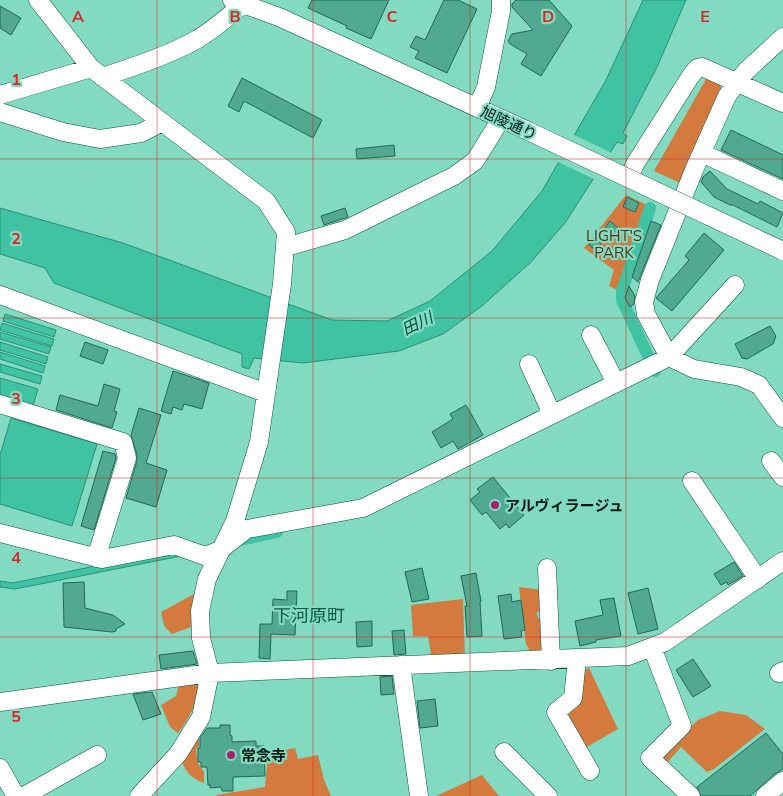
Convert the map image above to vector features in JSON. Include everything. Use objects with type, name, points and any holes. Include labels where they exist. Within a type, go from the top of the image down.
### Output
[{"type":"street","points":[[38,0],[97,72],[266,201],[286,232],[282,284],[259,442],[235,521],[207,579],[200,611],[200,638],[210,673],[201,717],[178,754],[139,796]]},
{"type":"street","points":[[477,108],[486,87],[501,11],[501,0]]},
{"type":"street","points":[[0,95],[97,72],[142,64],[194,41],[211,30],[242,1]]},
{"type":"street","name":"旭陵通り","points":[[242,1],[526,130],[632,171],[783,251]]},
{"type":"street","points":[[783,37],[746,71],[727,96],[651,277],[644,302],[646,314],[669,357],[694,369],[741,376],[759,385],[783,418]]},
{"type":"street","points":[[632,171],[697,68],[702,67],[783,102]]},
{"type":"street","points":[[0,112],[63,132],[100,139],[142,134],[162,122]]},
{"type":"street","points":[[286,247],[345,230],[454,176],[475,161],[501,119]]},
{"type":"street","points":[[702,153],[783,191]]},
{"type":"street","points":[[1,536],[102,559],[174,545],[205,556],[220,550],[247,529],[363,508],[669,357],[735,285]]},
{"type":"street","points":[[0,296],[267,384]]},
{"type":"street","points":[[591,335],[616,383]]},
{"type":"street","points":[[529,364],[552,414]]},
{"type":"street","points":[[0,404],[124,442],[127,458],[96,558]]},
{"type":"street","points":[[772,461],[783,477]]},
{"type":"street","points":[[692,481],[758,579]]},
{"type":"street","points":[[0,702],[210,673],[628,656],[665,642],[783,561]]},
{"type":"street","points":[[547,568],[551,660]]},
{"type":"street","points":[[652,647],[682,726],[650,758],[690,796]]},
{"type":"street","points":[[577,659],[573,698],[556,712],[590,771]]},
{"type":"street","points":[[402,665],[418,796]]},
{"type":"street","points":[[504,752],[548,796]]},
{"type":"street","points":[[24,796],[97,755]]},
{"type":"street","points":[[0,768],[16,796]]},
{"type":"street","points":[[765,796],[783,781]]},
{"type":"green space","points":[[706,79],[720,84],[722,94],[680,183],[654,171]]},
{"type":"green space","name":"LIGHT'S PARK","points":[[626,195],[647,205],[619,291],[609,286],[614,270],[584,248]]},
{"type":"green space","points":[[519,587],[542,590],[543,609],[537,612],[537,616],[542,622],[547,653],[532,655],[526,644]]},
{"type":"green space","points":[[194,594],[191,627],[172,634],[164,626],[161,612]]},
{"type":"green space","points":[[463,599],[465,657],[431,655],[428,636],[413,636],[411,605]]},
{"type":"green space","points":[[589,668],[618,729],[585,748],[563,711],[582,672]]},
{"type":"green space","points":[[193,682],[200,689],[191,712],[178,733],[170,727],[161,705],[176,696],[179,685]]},
{"type":"green space","points":[[720,711],[746,715],[765,729],[714,769],[707,772],[681,747],[666,764],[658,757],[698,720]]},
{"type":"green space","points":[[199,734],[199,746],[196,749],[198,763],[204,772],[204,783],[190,775],[182,762]]},
{"type":"green space","points":[[295,748],[298,759],[318,755],[324,780],[331,796],[216,795],[265,787],[268,753]]},
{"type":"green space","points":[[482,775],[499,796],[436,796]]},
{"type":"water","name":"田川","points":[[643,0],[686,0],[658,65],[623,133],[627,136],[623,144],[617,142],[565,223],[531,262],[482,306],[443,334],[399,351],[303,363],[254,358],[249,369],[242,367],[242,354],[54,283],[45,268],[0,254],[0,208],[123,243],[332,320],[387,321],[430,301],[492,251],[542,191],[606,80]]},
{"type":"water","points":[[5,314],[56,330],[54,337],[3,321]]},
{"type":"water","points":[[2,323],[54,339],[52,346],[0,330]]},
{"type":"water","points":[[0,332],[51,347],[49,354],[0,339]]},
{"type":"water","points":[[0,342],[48,357],[46,364],[0,350]]},
{"type":"water","points":[[0,352],[45,366],[43,373],[0,359]]},
{"type":"water","points":[[0,364],[42,376],[40,384],[0,372]]},
{"type":"water","points":[[0,378],[38,389],[33,406],[0,396]]},
{"type":"water","points":[[11,418],[97,444],[72,526],[0,504],[0,455]]},
{"type":"water","points":[[178,549],[186,555],[15,589],[0,587],[0,581],[13,583]]},
{"type":"pier","points":[[572,134],[612,153],[596,180],[556,161]]},
{"type":"building","points":[[312,0],[389,0],[371,39],[308,8]]},
{"type":"building","points":[[444,0],[458,0],[477,9],[447,73],[415,58],[419,51],[410,47],[416,36],[425,40]]},
{"type":"building","points":[[516,0],[549,0],[572,26],[541,76],[521,64],[527,54],[508,41],[512,34],[533,30],[512,7]]},
{"type":"building","points":[[0,6],[21,18],[11,35],[0,28]]},
{"type":"building","points":[[242,78],[322,120],[313,138],[244,101],[239,112],[228,106]]},
{"type":"building","points":[[731,130],[783,155],[783,179],[721,150]]},
{"type":"building","points":[[394,145],[395,156],[357,159],[356,149]]},
{"type":"building","points":[[710,171],[727,189],[758,204],[760,201],[783,213],[777,227],[714,197],[701,182],[703,177]]},
{"type":"building","points":[[627,197],[639,203],[635,212],[623,207]]},
{"type":"building","points":[[345,208],[348,217],[324,225],[321,216]]},
{"type":"building","points":[[610,221],[619,229],[612,240],[602,232]]},
{"type":"building","points":[[651,221],[661,225],[638,282],[632,277]]},
{"type":"building","points":[[704,233],[724,250],[672,311],[656,298],[689,260],[685,256]]},
{"type":"building","points":[[598,234],[603,256],[589,245]]},
{"type":"building","points":[[629,286],[635,296],[634,304],[630,307],[625,298]]},
{"type":"building","points":[[770,326],[776,336],[773,344],[747,359],[742,358],[735,344]]},
{"type":"building","points":[[85,342],[108,350],[103,364],[80,356]]},
{"type":"building","points":[[173,371],[209,383],[202,409],[184,404],[182,410],[173,407],[171,414],[161,411]]},
{"type":"building","points":[[104,384],[120,389],[114,411],[117,412],[112,428],[56,410],[60,395],[98,406]]},
{"type":"building","points":[[466,405],[483,435],[458,449],[453,441],[441,448],[432,432],[453,419],[450,414]]},
{"type":"building","points":[[139,408],[161,415],[146,463],[167,470],[156,507],[126,498],[137,461],[131,435]]},
{"type":"building","points":[[103,451],[115,454],[116,458],[94,530],[81,526]]},
{"type":"building","name":"アルヴィラージュ","points":[[493,477],[524,515],[509,528],[506,524],[500,529],[486,512],[482,515],[470,500],[480,492],[477,489]]},
{"type":"building","points":[[734,562],[743,576],[728,585],[727,582],[721,585],[714,574]]},
{"type":"building","points":[[422,568],[429,599],[412,602],[405,572]]},
{"type":"building","points":[[476,573],[481,601],[482,636],[467,637],[465,606],[467,606],[461,576]]},
{"type":"building","points":[[84,582],[85,608],[113,615],[125,624],[112,632],[64,627],[63,583]]},
{"type":"building","points":[[648,588],[658,629],[638,634],[628,593]]},
{"type":"building","points":[[287,591],[297,591],[295,635],[271,634],[270,659],[259,658],[260,624],[272,624],[273,599],[287,600]]},
{"type":"building","points":[[511,594],[512,602],[521,600],[525,630],[521,631],[522,637],[504,639],[498,596]]},
{"type":"building","points":[[614,598],[621,636],[596,640],[596,642],[580,646],[575,621],[603,615],[600,600]]},
{"type":"building","points":[[372,621],[372,646],[357,647],[356,622]]},
{"type":"building","points":[[404,630],[406,654],[394,655],[392,631]]},
{"type":"building","points":[[193,651],[197,664],[161,669],[159,655]]},
{"type":"building","points":[[693,659],[711,686],[693,697],[676,670]]},
{"type":"building","points":[[392,676],[394,694],[381,695],[380,677]]},
{"type":"building","points":[[152,692],[161,714],[143,720],[133,694]]},
{"type":"building","points":[[435,699],[438,726],[420,728],[417,701]]},
{"type":"building","name":"常念寺","points":[[220,725],[230,725],[232,742],[256,741],[256,746],[264,746],[265,776],[233,777],[233,791],[222,791],[221,787],[210,788],[210,785],[208,785],[207,767],[201,767],[201,762],[198,762],[198,748],[200,748],[200,738],[207,728],[220,728]]},
{"type":"building","points":[[766,733],[783,754],[783,769],[750,796],[701,796],[697,787]]},
{"type":"waterway","points":[[650,208],[622,291],[622,300],[655,371]]},
{"type":"waterway","points":[[235,541],[277,532]]},
{"type":"place","name":"アルヴィラージュ","points":[[495,505]]},
{"type":"place","name":"常念寺","points":[[231,755]]},
{"type":"district","name":"下河原町","points":[[309,615]]}]
